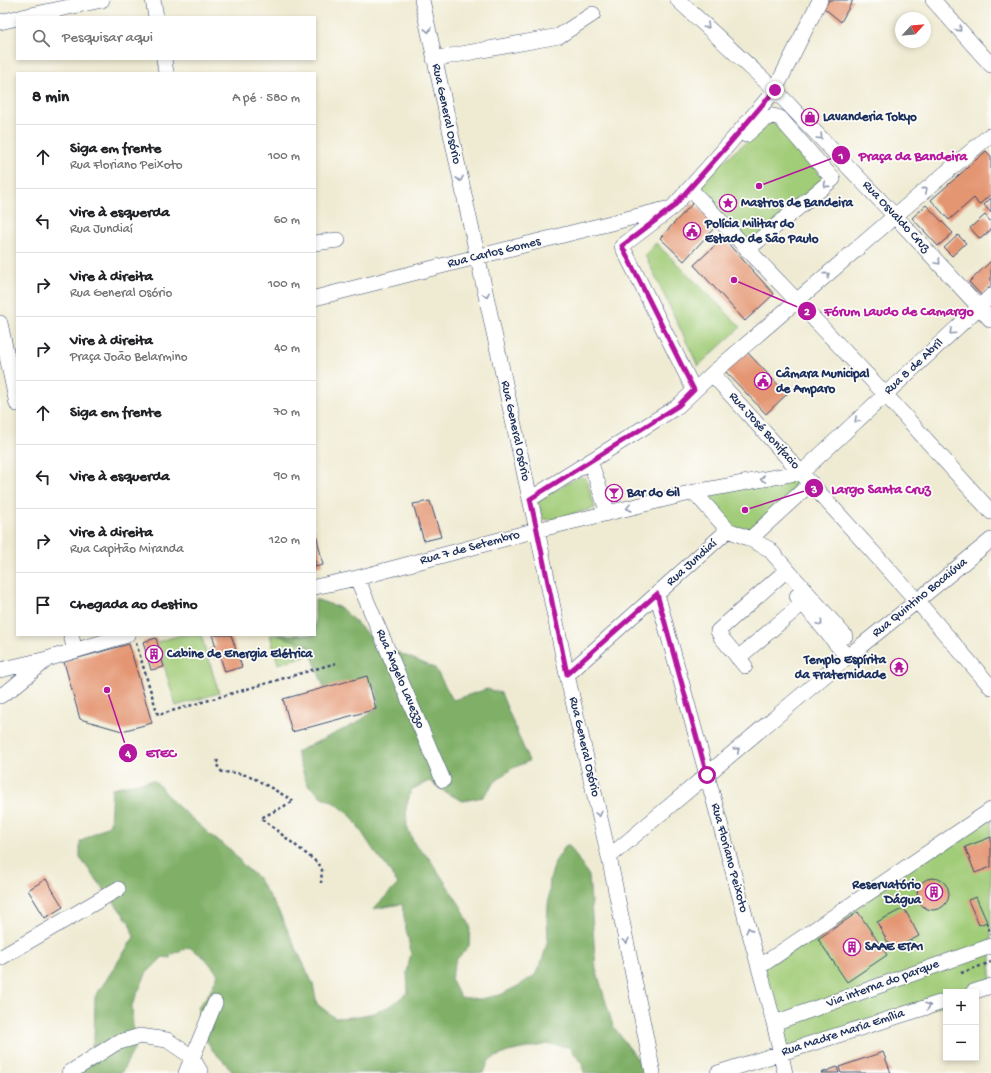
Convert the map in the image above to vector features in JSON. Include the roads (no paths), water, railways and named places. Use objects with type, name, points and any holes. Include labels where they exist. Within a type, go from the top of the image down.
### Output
[{"type":"street","points":[[27,16],[102,0]]},
{"type":"street","points":[[153,0],[156,16]]},
{"type":"street","name":"Rua General Osório","points":[[422,0],[567,674],[609,857],[653,1073]]},
{"type":"street","name":"Rua Osvaldo Cruz","points":[[678,0],[775,90],[895,216],[991,320]]},
{"type":"street","points":[[694,390],[622,246],[673,207],[775,90],[820,0]]},
{"type":"street","points":[[933,0],[991,65]]},
{"type":"street","points":[[434,59],[559,36],[593,14]]},
{"type":"street","points":[[0,22],[16,18]]},
{"type":"street","points":[[164,60],[166,72]]},
{"type":"street","points":[[728,145],[748,133],[762,121],[773,116],[780,118],[833,179],[748,250]]},
{"type":"street","points":[[530,499],[678,406],[712,374],[895,216],[990,137]]},
{"type":"street","points":[[690,189],[885,394],[991,512]]},
{"type":"street","name":"Rua Carlos Gomes","points":[[316,298],[673,207]]},
{"type":"street","points":[[316,243],[338,240]]},
{"type":"street","name":"Rua 8 de Abril","points":[[750,539],[806,477],[885,394],[991,296]]},
{"type":"street","points":[[0,323],[9,379],[16,401]]},
{"type":"street","name":"Rua José Bonifacio","points":[[712,374],[917,601],[991,687]]},
{"type":"street","points":[[590,461],[608,513]]},
{"type":"street","name":"Rua 7 de Setembro","points":[[316,587],[357,578],[537,530],[694,492],[806,477]]},
{"type":"street","points":[[694,492],[728,530],[769,548],[845,636]]},
{"type":"street","name":"Rua Jundiaí","points":[[567,674],[728,530]]},
{"type":"street","points":[[750,539],[847,657]]},
{"type":"street","name":"Rua Quintino Bocaiúva","points":[[609,857],[847,657],[991,540]]},
{"type":"street","points":[[780,576],[718,631],[742,662],[803,603]]},
{"type":"street","name":"Rua Ângelo Lavezzo","points":[[357,578],[443,780]]},
{"type":"street","name":"Rua Floriano Peixoto","points":[[657,594],[774,1023],[785,1073]]},
{"type":"street","points":[[71,636],[75,651]]},
{"type":"street","points":[[0,670],[75,651],[131,639]]},
{"type":"street","points":[[0,696],[11,689],[47,659]]},
{"type":"street","points":[[759,967],[991,810]]},
{"type":"street","points":[[0,958],[118,889]]},
{"type":"street","name":"Via interna do parque","points":[[774,1023],[991,946]]},
{"type":"street","points":[[979,990],[991,986]]},
{"type":"street","name":"Rua Madre Maria Emília","points":[[718,1073],[943,1002]]},
{"type":"street","points":[[186,1073],[215,1003]]},
{"type":"street","points":[[69,1073],[116,1043],[140,1036],[167,1040],[192,1057],[201,1073]]},
{"type":"place","name":"Lavanderia Tokyo","points":[[810,117]]},
{"type":"place","name":"Praça da Bandeira","points":[[759,186]]},
{"type":"place","name":"Mastros de Bandeira","points":[[728,203]]},
{"type":"place","name":"Polícia Militar do Estado de São Paulo","points":[[692,231]]},
{"type":"place","name":"Fórum Laudo de Camargo","points":[[734,280]]},
{"type":"place","name":"Câmara Municipal de Amparo","points":[[763,381]]},
{"type":"place","name":"Bar do Gil","points":[[614,493]]},
{"type":"place","name":"Largo Santa Cruz","points":[[745,510]]},
{"type":"place","name":"Cabine de Energia Elétrica","points":[[154,654]]},
{"type":"place","name":"Templo Espírita da Fraternidade","points":[[899,667]]},
{"type":"place","name":"ETEC","points":[[107,690]]},
{"type":"place","name":"Reservatório Dágua","points":[[934,892]]},
{"type":"place","name":"SAAE ETA1","points":[[852,947]]}]
